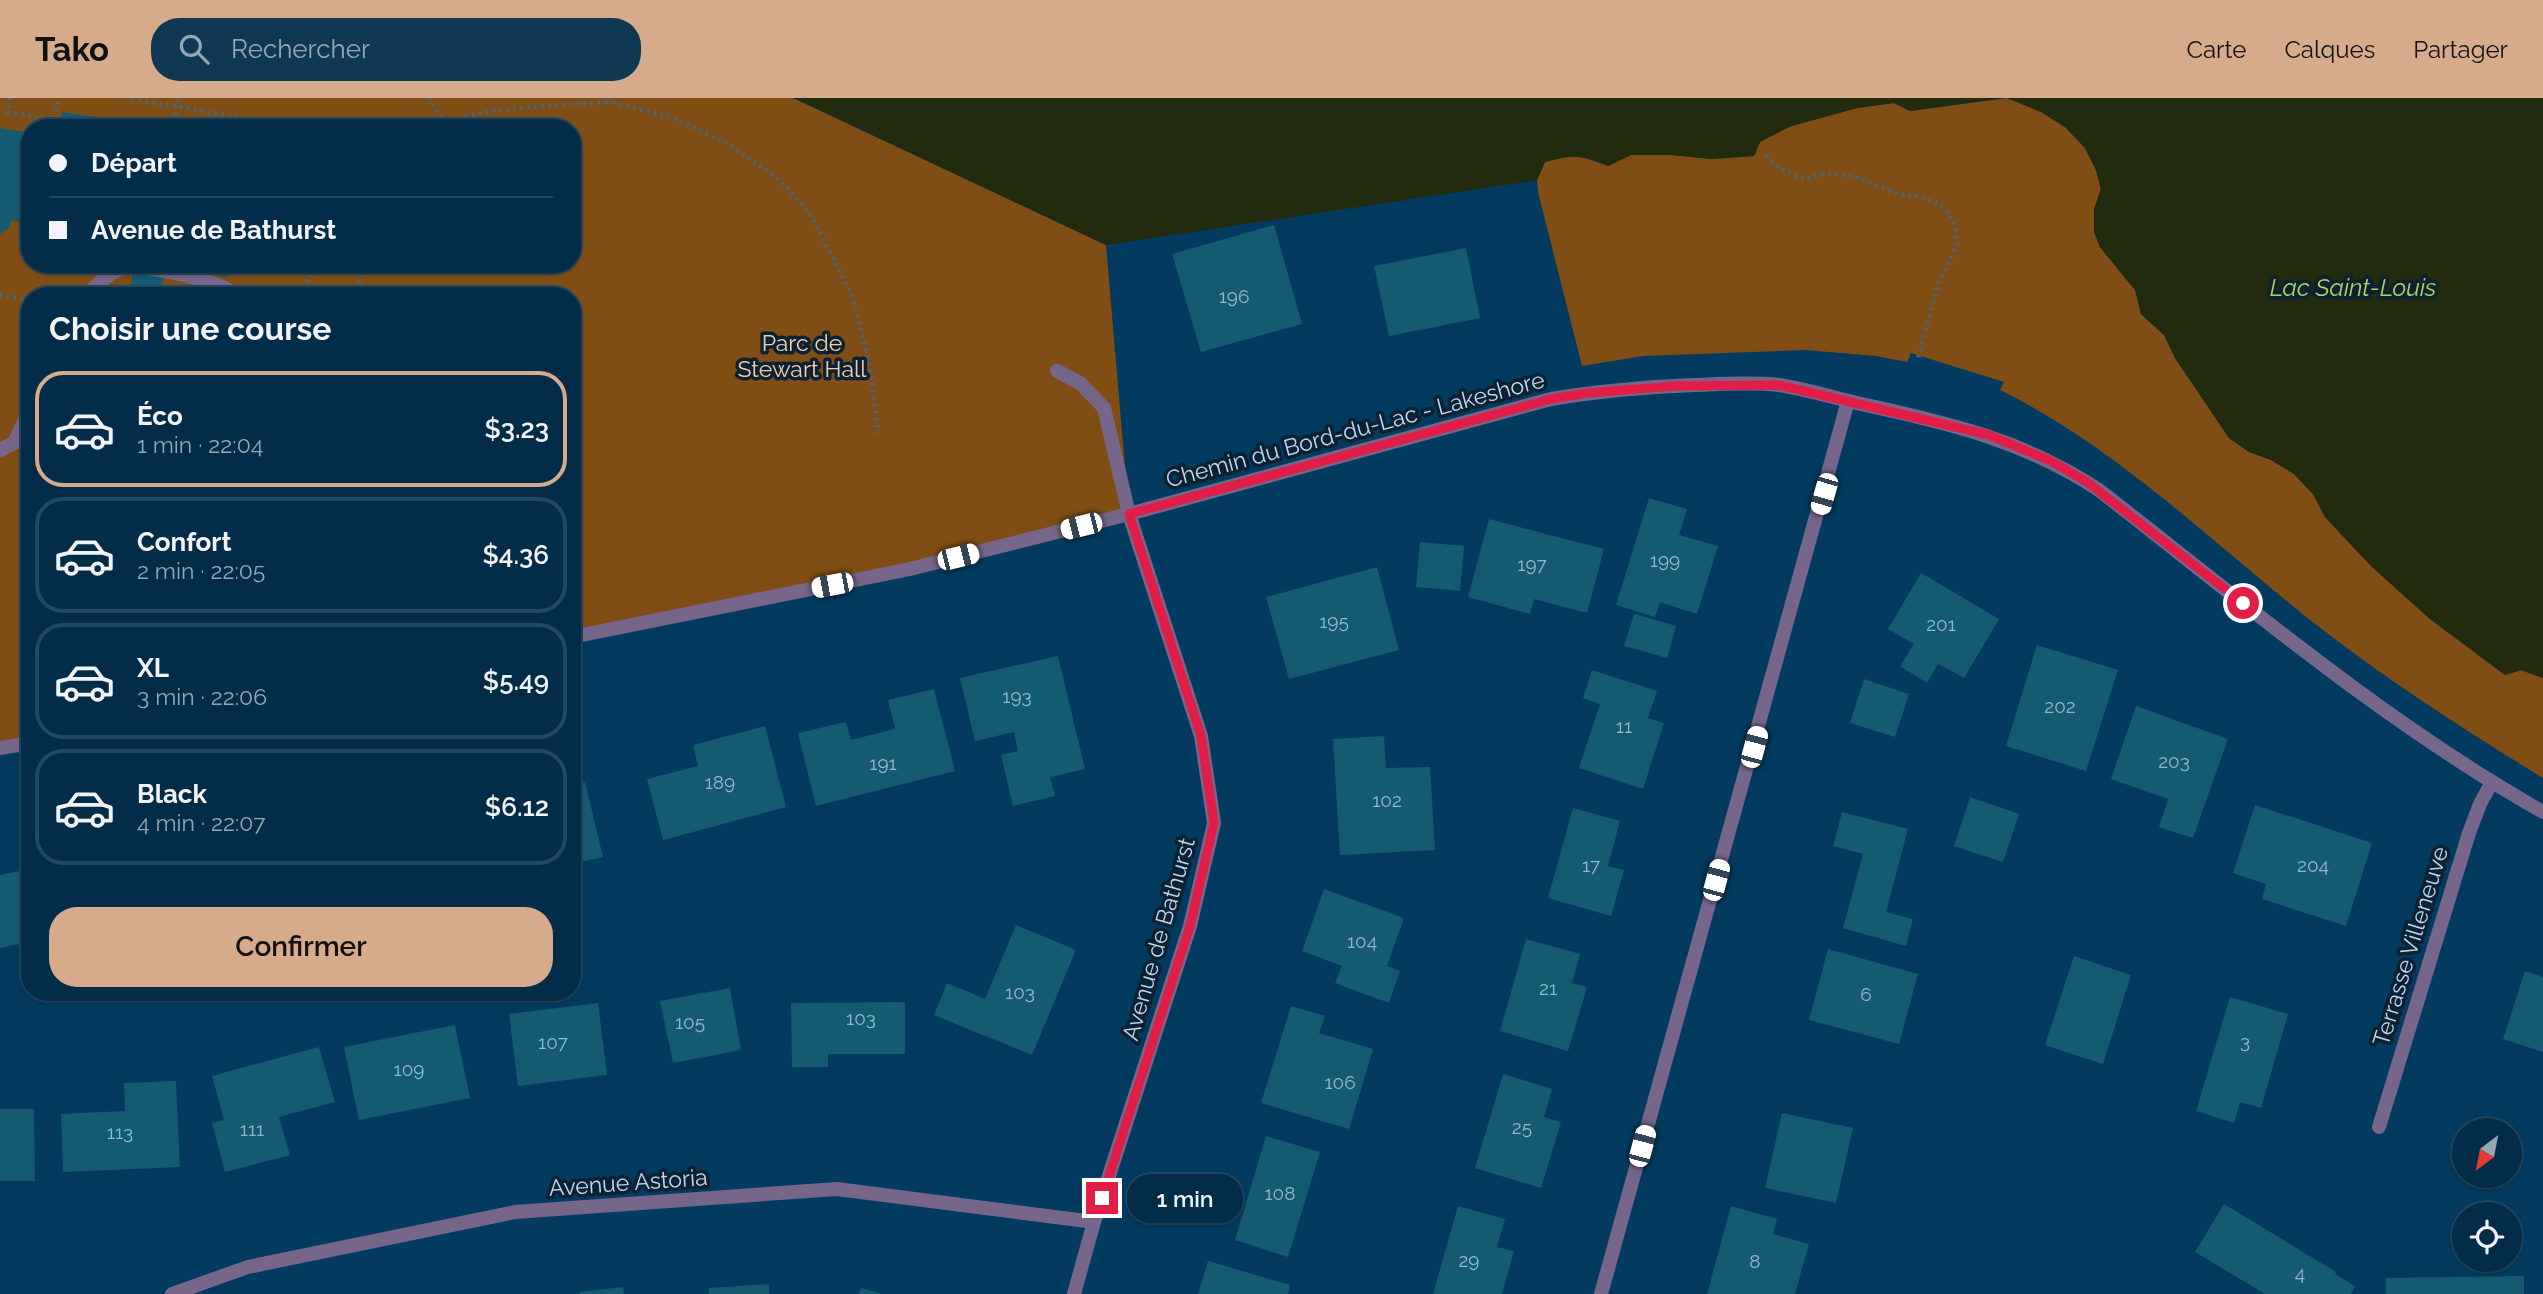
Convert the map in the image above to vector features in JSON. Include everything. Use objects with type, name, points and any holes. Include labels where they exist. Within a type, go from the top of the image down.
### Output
[{"type":"street","points":[[93,287],[115,273]]},
{"type":"street","points":[[178,273],[224,287]]},
{"type":"street","name":"Avenue de Bathurst","points":[[1057,371],[1080,383],[1104,408],[1129,514],[1201,736],[1214,823],[1190,926],[1094,1222],[1074,1294]]},
{"type":"street","name":"Chemin du Bord-du-Lac - Lakeshore","points":[[581,635],[910,569],[1129,514],[1551,399],[1587,393],[1709,384],[1779,385],[1989,435],[2025,449],[2075,474],[2324,666],[2493,782],[2543,812]]},
{"type":"street","points":[[1601,1294],[1848,401]]},
{"type":"street","points":[[15,441],[21,428]]},
{"type":"street","points":[[0,450],[21,439]]},
{"type":"street","points":[[0,748],[21,744]]},
{"type":"street","name":"Terrasse Villeneuve","points":[[2379,1127],[2469,833],[2480,804],[2493,782]]},
{"type":"street","name":"Avenue Astoria","points":[[172,1294],[248,1267],[528,1212],[837,1189],[1094,1222]]},
{"type":"path","points":[[10,98],[8,112],[48,119]]},
{"type":"path","points":[[54,119],[59,98]]},
{"type":"path","points":[[125,98],[248,119]]},
{"type":"path","points":[[175,119],[179,98]]},
{"type":"path","points":[[429,98],[444,119]]},
{"type":"path","points":[[462,119],[503,111],[610,100],[673,118],[728,144],[778,179],[809,212],[852,295],[870,366],[878,433]]},
{"type":"path","points":[[1766,156],[1783,170],[1796,176],[1807,179],[1820,174],[1854,176],[1904,196],[1917,196],[1936,202],[1948,212],[1956,231],[1957,245],[1938,284],[1918,359]]},
{"type":"path","points":[[0,295],[21,298]]},
{"type":"green space","name":"Parc de Stewart Hall","points":[[0,98],[793,98],[1106,245],[1129,514],[581,635],[581,287],[21,287],[21,744],[0,748]]},
{"type":"green space","points":[[2007,98],[2041,112],[2066,128],[2085,148],[2096,170],[2101,189],[2094,209],[2094,232],[2100,247],[2135,290],[2141,314],[2164,335],[2175,358],[2229,438],[2249,452],[2271,460],[2294,474],[2313,494],[2325,517],[2371,566],[2430,619],[2505,675],[2521,670],[2543,678],[2543,778],[2431,707],[2349,650],[2128,471],[2045,414],[2000,390],[2004,382],[1911,353],[1907,362],[1876,356],[1805,350],[1643,356],[1582,366],[1538,192],[1537,180],[1545,162],[1577,157],[1608,166],[1631,155],[1711,159],[1754,156],[1760,142],[1789,126],[1857,108],[1894,103],[1910,111]]},
{"type":"water","points":[[794,98],[2004,98],[1910,111],[1894,103],[1857,108],[1789,127],[1760,142],[1754,156],[1711,159],[1631,155],[1608,166],[1584,158],[1564,158],[1545,162],[1537,180],[1106,245]]},
{"type":"water","name":"Lac Saint-Louis","points":[[2007,98],[2543,98],[2543,678],[2521,670],[2505,675],[2430,619],[2371,566],[2325,517],[2313,494],[2294,474],[2271,460],[2249,452],[2229,438],[2175,358],[2164,335],[2141,314],[2135,290],[2100,247],[2094,232],[2094,209],[2101,189],[2096,170],[2085,148],[2065,127],[2041,112]]},
{"type":"building","points":[[62,112],[110,119],[61,119]]},
{"type":"building","points":[[0,128],[21,132],[21,222],[11,220],[9,228],[0,234]]},
{"type":"building","points":[[1274,225],[1302,324],[1201,352],[1172,254]]},
{"type":"building","points":[[1466,248],[1480,318],[1389,336],[1374,266]]},
{"type":"building","points":[[133,273],[165,273],[162,287],[131,287]]},
{"type":"building","points":[[207,273],[232,273],[225,277]]},
{"type":"building","points":[[1649,498],[1687,509],[1679,535],[1718,546],[1697,614],[1660,602],[1655,617],[1616,605]]},
{"type":"building","points":[[1489,519],[1604,549],[1587,613],[1534,599],[1530,614],[1468,597]]},
{"type":"building","points":[[1420,542],[1464,546],[1460,591],[1416,587]]},
{"type":"building","points":[[1377,567],[1399,650],[1289,679],[1266,597]]},
{"type":"building","points":[[1921,573],[1999,619],[1964,678],[1938,664],[1927,683],[1900,666],[1914,644],[1888,629]]},
{"type":"building","points":[[1634,614],[1676,626],[1667,658],[1624,646]]},
{"type":"building","points":[[2037,645],[2118,670],[2086,771],[2006,746]]},
{"type":"building","points":[[1058,656],[1085,769],[1050,777],[1055,796],[1013,806],[1001,755],[1018,751],[1014,732],[975,741],[960,678]]},
{"type":"building","points":[[1592,670],[1657,691],[1648,718],[1664,723],[1643,789],[1579,768],[1600,704],[1583,698]]},
{"type":"building","points":[[1864,679],[1909,694],[1895,737],[1850,723]]},
{"type":"building","points":[[934,689],[955,771],[816,806],[798,733],[846,722],[851,740],[895,729],[888,700]]},
{"type":"building","points":[[2136,706],[2228,739],[2193,838],[2159,827],[2168,799],[2111,779]]},
{"type":"building","points":[[765,726],[786,807],[663,840],[647,779],[698,766],[693,745]]},
{"type":"building","points":[[1384,736],[1386,768],[1430,767],[1435,850],[1340,855],[1333,739]]},
{"type":"building","points":[[585,782],[603,857],[581,862],[581,783]]},
{"type":"building","points":[[1970,797],[2019,814],[2003,862],[1954,846]]},
{"type":"building","points":[[2255,805],[2372,843],[2346,926],[2262,899],[2266,884],[2233,873]]},
{"type":"building","points":[[1573,808],[1620,821],[1608,866],[1624,870],[1611,916],[1548,898]]},
{"type":"building","points":[[1842,812],[1908,829],[1886,912],[1913,919],[1906,946],[1843,928],[1863,854],[1833,846]]},
{"type":"building","points":[[21,871],[21,944],[0,948],[0,875]]},
{"type":"building","points":[[1324,889],[1404,918],[1387,966],[1400,971],[1389,1003],[1335,983],[1342,966],[1302,951]]},
{"type":"building","points":[[1016,925],[1076,950],[1032,1055],[934,1015],[947,983],[985,999]]},
{"type":"building","points":[[1526,939],[1580,954],[1572,983],[1587,987],[1568,1051],[1500,1031]]},
{"type":"building","points":[[1828,949],[1918,974],[1899,1044],[1809,1020]]},
{"type":"building","points":[[2074,956],[2131,975],[2103,1064],[2045,1045]]},
{"type":"building","points":[[2525,971],[2543,977],[2543,1052],[2503,1039]]},
{"type":"building","points":[[730,988],[741,1050],[673,1063],[660,1001]]},
{"type":"building","points":[[2230,997],[2288,1014],[2261,1108],[2240,1102],[2234,1123],[2196,1111]]},
{"type":"building","points":[[905,1002],[905,1054],[828,1054],[828,1067],[792,1067],[791,1003]]},
{"type":"building","points":[[598,1003],[607,1075],[518,1086],[509,1014]]},
{"type":"building","points":[[1291,1006],[1325,1016],[1319,1033],[1373,1049],[1349,1129],[1261,1103]]},
{"type":"building","points":[[455,1025],[470,1098],[359,1120],[344,1047]]},
{"type":"building","points":[[319,1047],[335,1102],[279,1117],[290,1155],[225,1172],[212,1123],[224,1120],[212,1076]]},
{"type":"building","points":[[1503,1074],[1552,1089],[1544,1117],[1561,1122],[1541,1188],[1475,1168]]},
{"type":"building","points":[[176,1081],[180,1167],[63,1172],[61,1114],[125,1111],[124,1083]]},
{"type":"building","points":[[0,1109],[34,1109],[35,1181],[0,1181]]},
{"type":"building","points":[[1782,1113],[1853,1128],[1836,1203],[1765,1188]]},
{"type":"building","points":[[1266,1136],[1320,1152],[1288,1257],[1235,1240]]},
{"type":"building","points":[[2224,1204],[2336,1272],[2335,1274],[2355,1286],[2351,1294],[2265,1294],[2195,1252]]},
{"type":"building","points":[[1458,1206],[1505,1219],[1497,1247],[1514,1251],[1502,1294],[1433,1294]]},
{"type":"building","points":[[1731,1206],[1777,1219],[1773,1234],[1809,1244],[1795,1294],[1707,1294]]},
{"type":"building","points":[[1208,1261],[1290,1285],[1288,1294],[1198,1294]]},
{"type":"building","points":[[2524,1276],[2524,1294],[2386,1294],[2386,1278]]},
{"type":"building","points":[[769,1284],[769,1294],[709,1294],[709,1288]]},
{"type":"building","points":[[623,1287],[624,1294],[580,1294],[580,1292]]},
{"type":"building","points":[[861,1288],[880,1293],[880,1294],[859,1294]]},
{"type":"route","points":[[1102,1198],[1190,926],[1214,823],[1201,736],[1129,514],[1551,399],[1630,388],[1721,384],[1779,385],[1989,435],[2051,461],[2099,490],[2243,603]]}]
